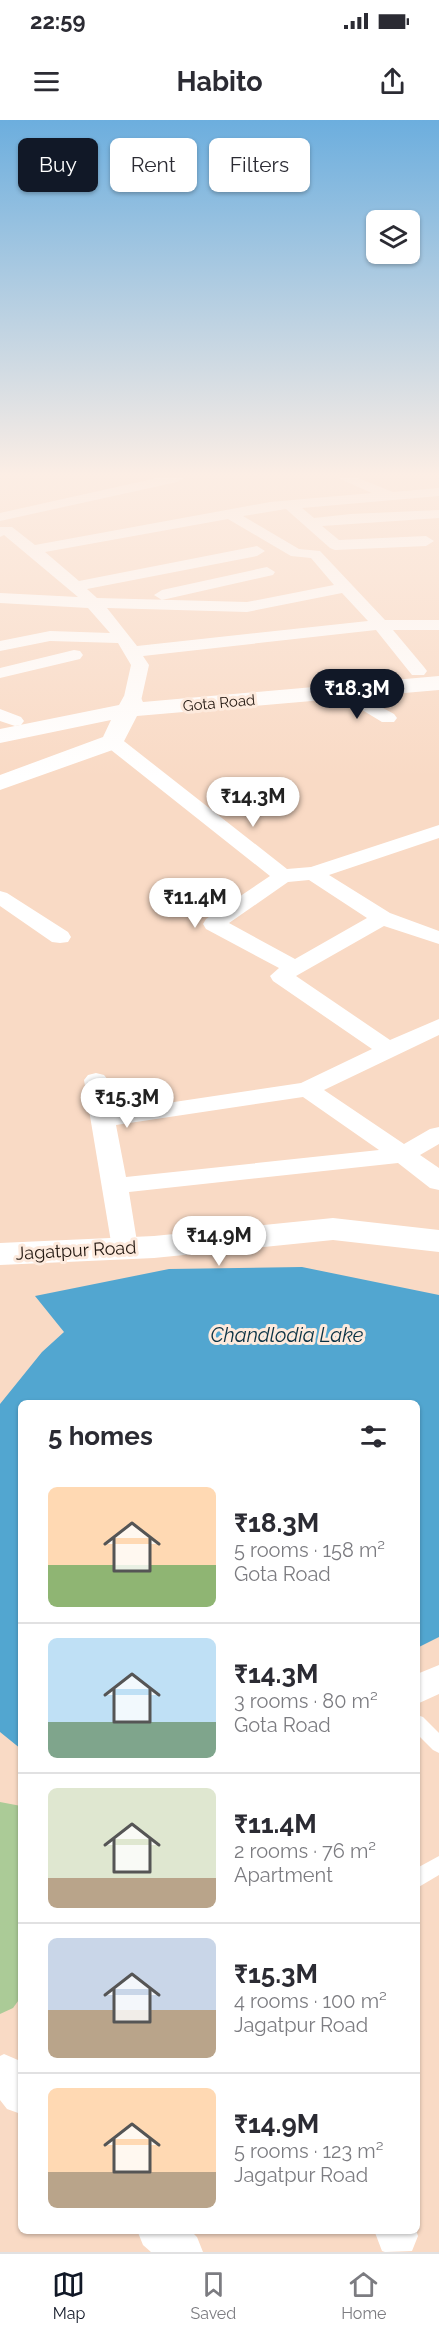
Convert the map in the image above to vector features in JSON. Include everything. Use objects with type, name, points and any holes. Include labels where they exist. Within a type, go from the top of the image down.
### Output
[{"type":"main road","name":"Gota Road","points":[[4,724],[243,687],[428,670]]},
{"type":"main road","name":"Gota Road","points":[[129,706],[345,692],[439,683]]},
{"type":"main road","points":[[0,783],[113,742],[129,706]]},
{"type":"main road","name":"Jagatpur Road","points":[[0,1254],[154,1247],[333,1229],[439,1241]]},
{"type":"street","points":[[66,577],[94,603],[128,645],[140,665],[129,706]]},
{"type":"street","points":[[76,586],[120,577]]},
{"type":"street","points":[[118,604],[241,577]]},
{"type":"street","points":[[337,577],[380,625],[428,670]]},
{"type":"street","points":[[0,598],[247,607],[346,587]]},
{"type":"street","points":[[0,646],[50,636],[128,645],[380,625],[439,625]]},
{"type":"street","points":[[0,673],[74,655]]},
{"type":"street","points":[[345,692],[388,718]]},
{"type":"street","points":[[113,742],[283,876]]},
{"type":"street","points":[[295,968],[214,924],[283,876],[313,873],[397,847],[439,831]]},
{"type":"street","points":[[313,873],[381,918],[439,938]]},
{"type":"street","points":[[0,897],[60,937]]},
{"type":"street","points":[[381,918],[281,976],[389,1050]]},
{"type":"street","points":[[103,1120],[307,1089],[439,1026]]},
{"type":"street","points":[[96,1080],[125,1248]]},
{"type":"street","points":[[307,1089],[439,1182]]},
{"type":"street","points":[[115,1186],[403,1155],[439,1134]]},
{"type":"street","points":[[420,1688],[439,1678]]},
{"type":"street","points":[[162,2234],[182,2252]]},
{"type":"lane","points":[[420,1725],[439,1744]]},
{"type":"lane","points":[[420,1877],[439,1864]]},
{"type":"green space","points":[[0,1802],[18,1805],[18,2001],[13,2008],[0,2014]]},
{"type":"water","name":"Chandlodia Lake","points":[[302,1267],[439,1295],[439,1637],[420,1646],[420,1400],[18,1400],[18,1747],[0,1732],[0,1404],[42,1352],[64,1332],[35,1296],[169,1269]]}]
